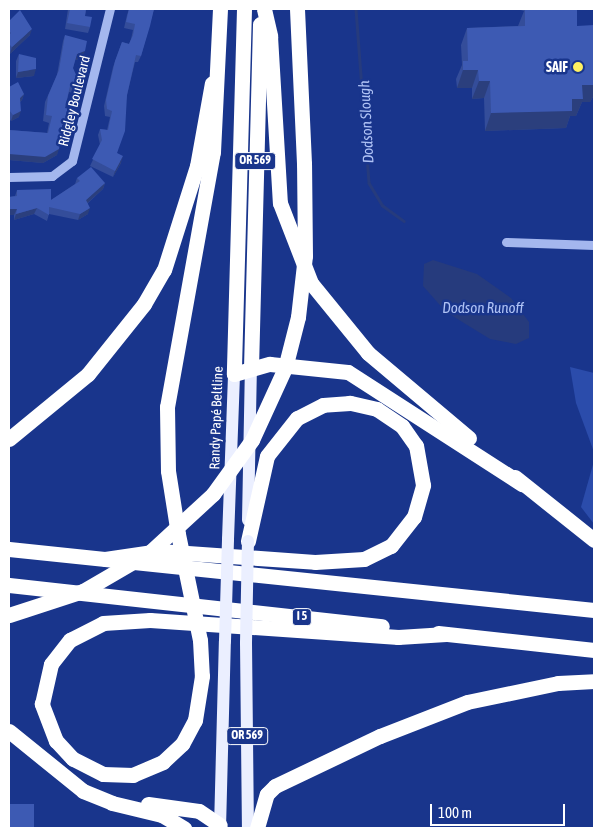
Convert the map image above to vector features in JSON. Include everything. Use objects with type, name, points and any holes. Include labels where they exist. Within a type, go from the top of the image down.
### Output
[{"type":"highway","points":[[220,9],[211,168],[167,407],[168,470],[178,534],[200,640],[202,676],[195,720],[182,744],[163,762],[139,773],[109,775],[80,764],[56,742],[42,704],[51,664],[75,636],[103,623],[150,620],[398,637],[446,634]]},
{"type":"highway","name":"Randy Papé Beltline","points":[[234,374],[244,9]]},
{"type":"highway","points":[[262,9],[270,36],[280,203],[311,283],[368,353],[571,525],[594,540]]},
{"type":"highway","name":"OR 569","points":[[251,368],[262,9]]},
{"type":"highway","points":[[9,616],[83,591],[150,552],[200,507],[247,447],[280,382],[298,317],[305,256],[304,164],[297,9]]},
{"type":"highway","points":[[10,438],[88,374],[144,304],[164,270],[197,166],[219,47]]},
{"type":"highway","points":[[234,374],[251,368],[298,364],[348,372],[522,484]]},
{"type":"highway","points":[[105,559],[159,552],[315,562],[364,559],[391,546],[414,517],[421,500],[420,458],[402,426],[377,409],[350,403],[323,406],[296,418],[267,456],[248,541]]},
{"type":"highway","points":[[9,549],[594,610]]},
{"type":"highway","name":"I 5","points":[[9,585],[594,650]]},
{"type":"highway","points":[[257,828],[267,794],[275,786],[372,740],[467,702],[539,686],[594,681]]},
{"type":"highway","points":[[9,731],[64,779],[102,798],[162,815],[184,828]]},
{"type":"highway","points":[[102,798],[188,808],[220,827]]},
{"type":"main road","name":"OR 569","points":[[248,828],[246,644],[251,368]]},
{"type":"main road","name":"Randy Papé Beltline","points":[[220,827],[234,374]]},
{"type":"street","name":"Ridgley Boulevard","points":[[9,178],[52,176],[72,161],[110,9]]},
{"type":"street","points":[[506,242],[594,245]]},
{"type":"shaded area","points":[[570,367],[594,373],[594,452],[576,403]]},
{"type":"shaded area","points":[[594,461],[594,524],[581,507]]},
{"type":"water","name":"Dodson Runoff","points":[[433,260],[477,274],[511,298],[529,322],[529,338],[516,344],[490,339],[446,312],[423,286],[424,264]]},
{"type":"building","points":[[70,9],[86,9],[85,16],[92,17],[90,27],[67,23]]},
{"type":"building","points":[[129,9],[154,9],[141,56],[136,55],[127,95],[125,131],[117,153],[123,156],[115,171],[92,159],[102,140],[100,129],[108,130],[112,111],[107,109],[106,100],[115,61],[122,42],[129,44],[133,35],[135,24],[126,22]]},
{"type":"building","points":[[525,9],[577,9],[577,26],[594,25],[594,85],[582,85],[583,99],[572,99],[572,111],[491,113],[490,81],[479,81],[478,70],[463,70],[463,61],[468,61],[467,28],[525,26]]},
{"type":"building","points":[[20,10],[32,29],[12,47],[9,44],[9,35],[11,33],[9,31],[9,21]]},
{"type":"building","points":[[65,35],[87,41],[85,51],[77,54],[73,68],[77,77],[75,87],[70,86],[65,108],[70,109],[68,120],[63,119],[59,149],[45,157],[9,154],[9,130],[48,133],[52,116],[46,115],[48,96],[59,70]]},
{"type":"building","points":[[19,54],[36,58],[36,69],[18,72]]},
{"type":"building","points":[[18,82],[24,94],[20,98],[21,111],[13,115],[9,110],[9,87]]},
{"type":"building","points":[[91,167],[105,183],[86,200],[90,208],[80,214],[49,207],[49,215],[37,208],[16,214],[17,209],[9,209],[9,197],[17,196],[17,190],[51,189],[51,200],[80,181],[77,178]]},
{"type":"building","points":[[9,804],[34,804],[34,828],[9,828]]},
{"type":"waterway","name":"Dodson Slough","points":[[356,9],[369,183],[382,205],[404,221]]},
{"type":"place","name":"SAIF","points":[[578,67]]}]
